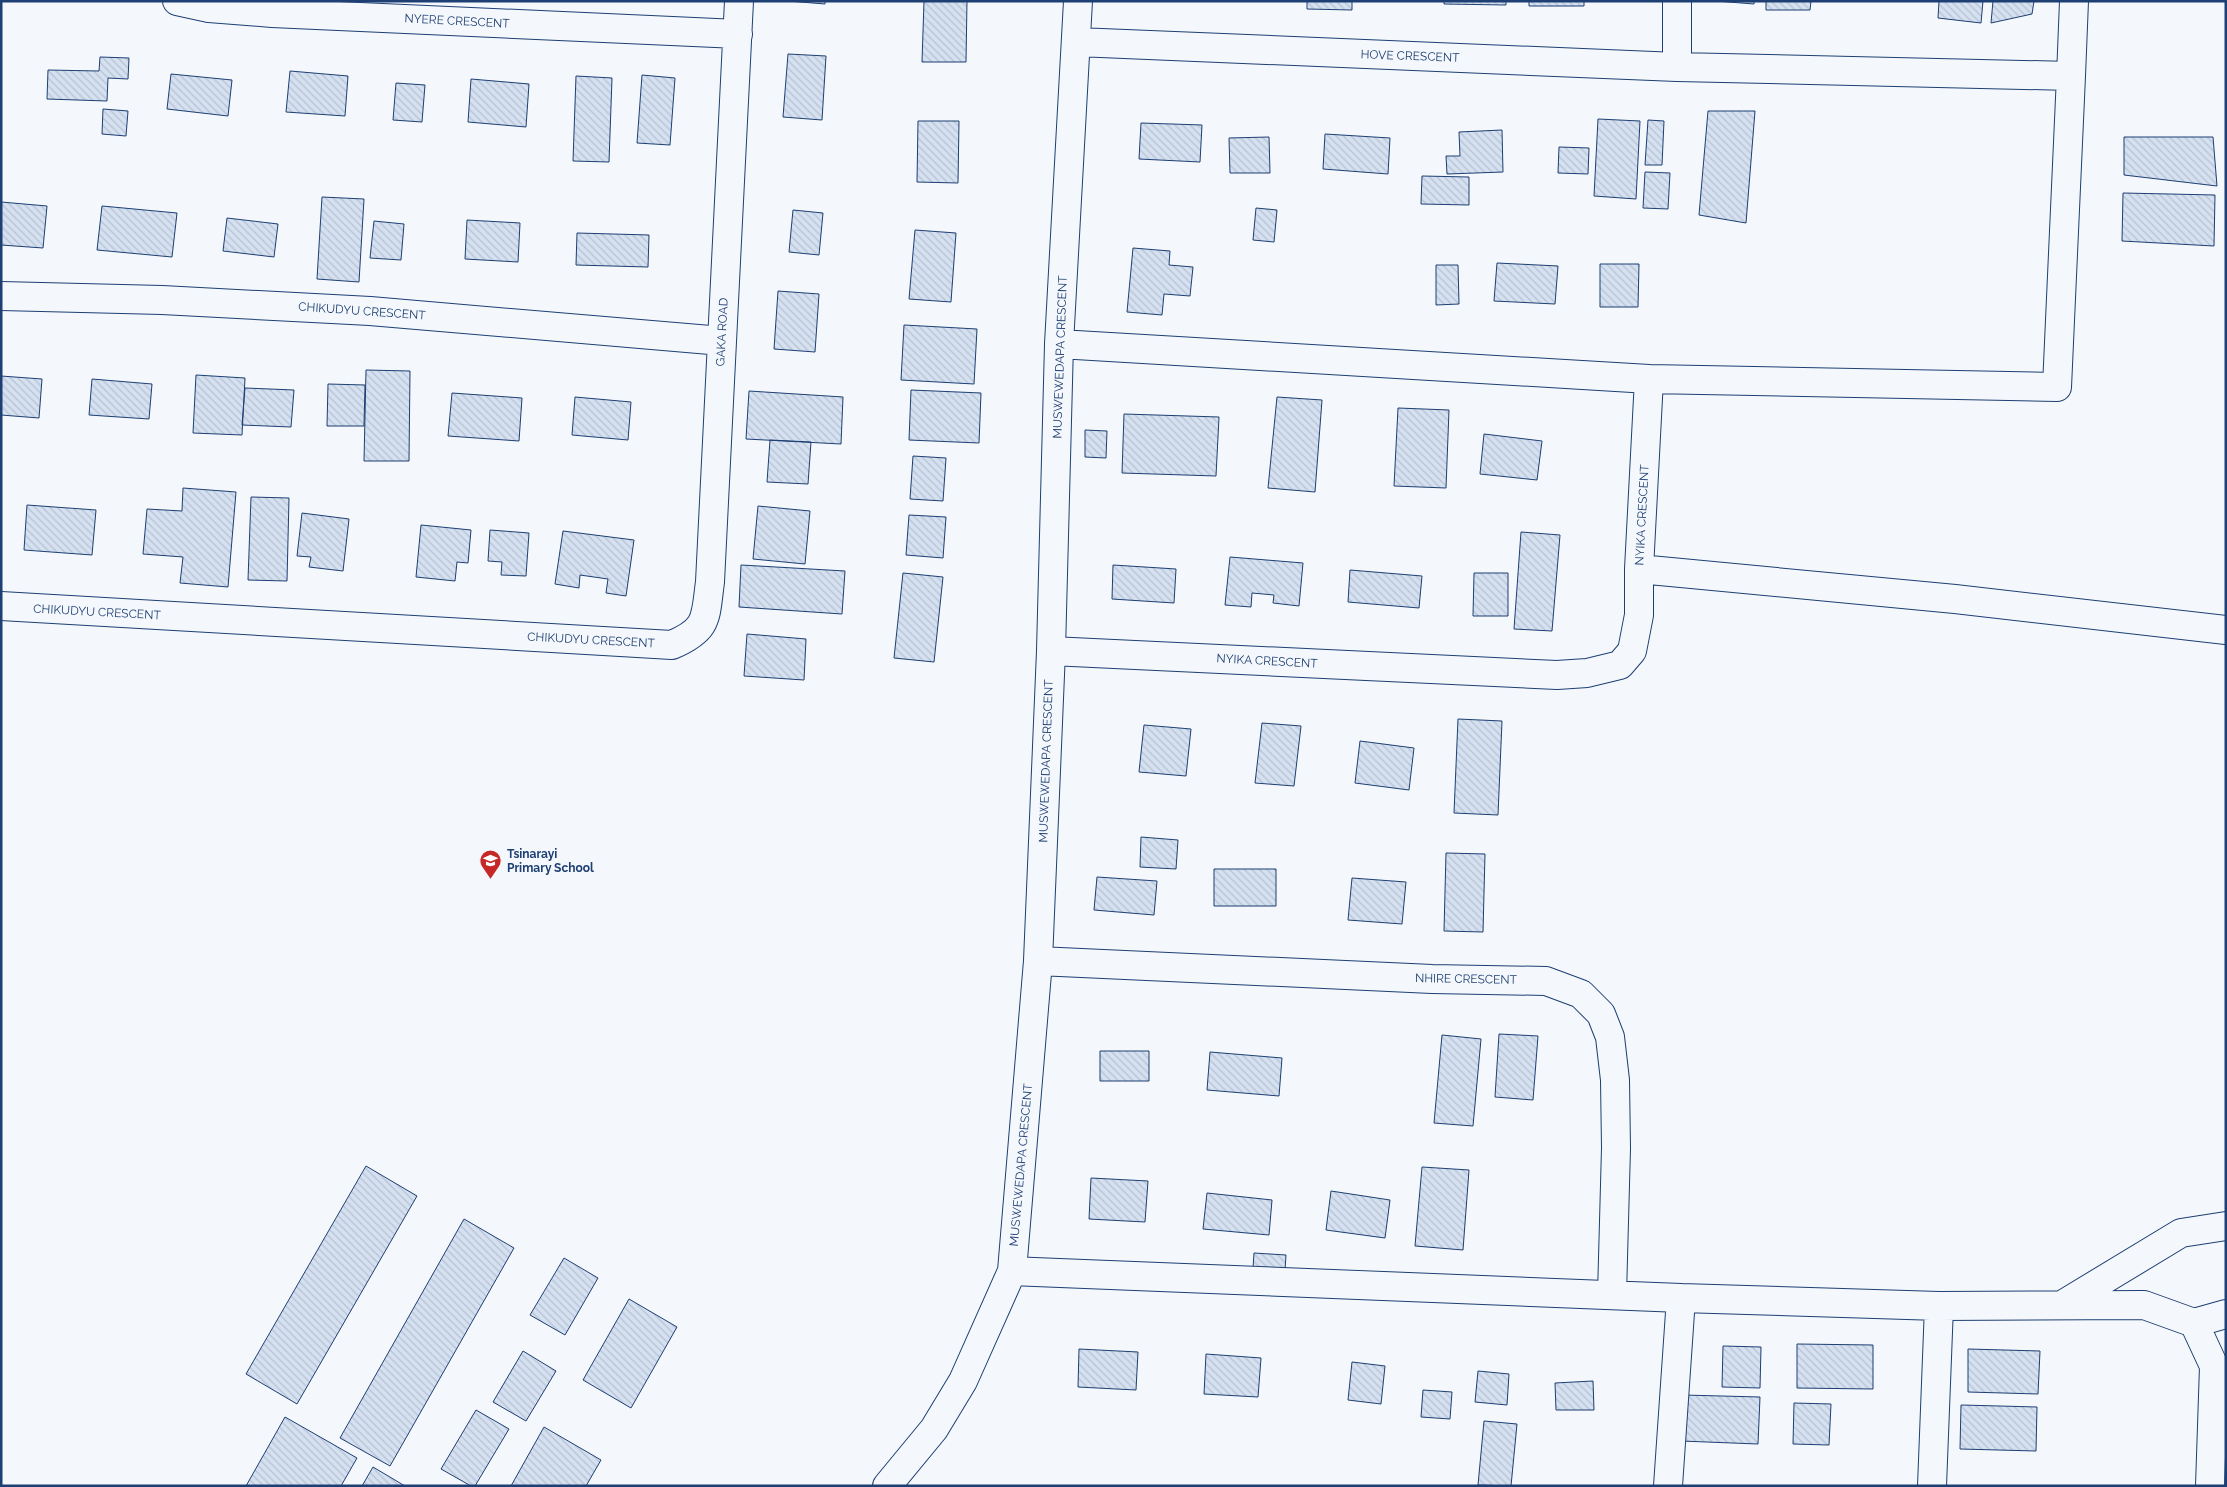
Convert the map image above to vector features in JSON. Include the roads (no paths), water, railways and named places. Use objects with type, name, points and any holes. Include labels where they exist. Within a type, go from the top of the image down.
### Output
[{"type":"street","name":"NYERE CRESCENT","points":[[177,1],[209,8],[272,13],[738,34]]},
{"type":"street","name":"GAKA ROAD","points":[[672,645],[691,636],[705,620],[710,582],[739,1]]},
{"type":"street","name":"MUSWEWEDAPA CRESCENT","points":[[888,1486],[934,1429],[963,1381],[1012,1271],[1038,961],[1051,651],[1059,344],[1078,1]]},
{"type":"street","points":[[1677,1],[1677,67]]},
{"type":"street","points":[[1059,344],[1649,379],[2057,387],[2074,1]]},
{"type":"street","name":"HOVE CRESCENT","points":[[1076,42],[1677,67],[2071,76]]},
{"type":"street","name":"CHIKUDYU CRESCENT","points":[[1,296],[162,300],[370,311],[722,341]]},
{"type":"street","name":"NYIKA CRESCENT","points":[[1051,651],[1557,675],[1587,673],[1620,665],[1632,651],[1639,615],[1638,569],[1649,379]]},
{"type":"street","points":[[1638,569],[1955,599],[2226,630]]},
{"type":"street","name":"CHIKUDYU CRESCENT","points":[[1,606],[672,645]]},
{"type":"street","name":"NHIRE CRESCENT","points":[[1038,961],[1422,979],[1546,981],[1581,994],[1601,1014],[1610,1037],[1616,1080],[1612,1295]]},
{"type":"street","points":[[2060,1306],[2181,1233],[2226,1226]]},
{"type":"street","points":[[1012,1271],[1681,1298],[1939,1306],[2144,1305],[2194,1323],[2226,1314]]},
{"type":"street","points":[[1668,1486],[1681,1298]]},
{"type":"street","points":[[1932,1486],[1939,1306]]},
{"type":"street","points":[[2194,1323],[2214,1366],[2210,1486]]},
{"type":"place","name":"Tsinarayi Primary School","points":[[491,880]]}]
